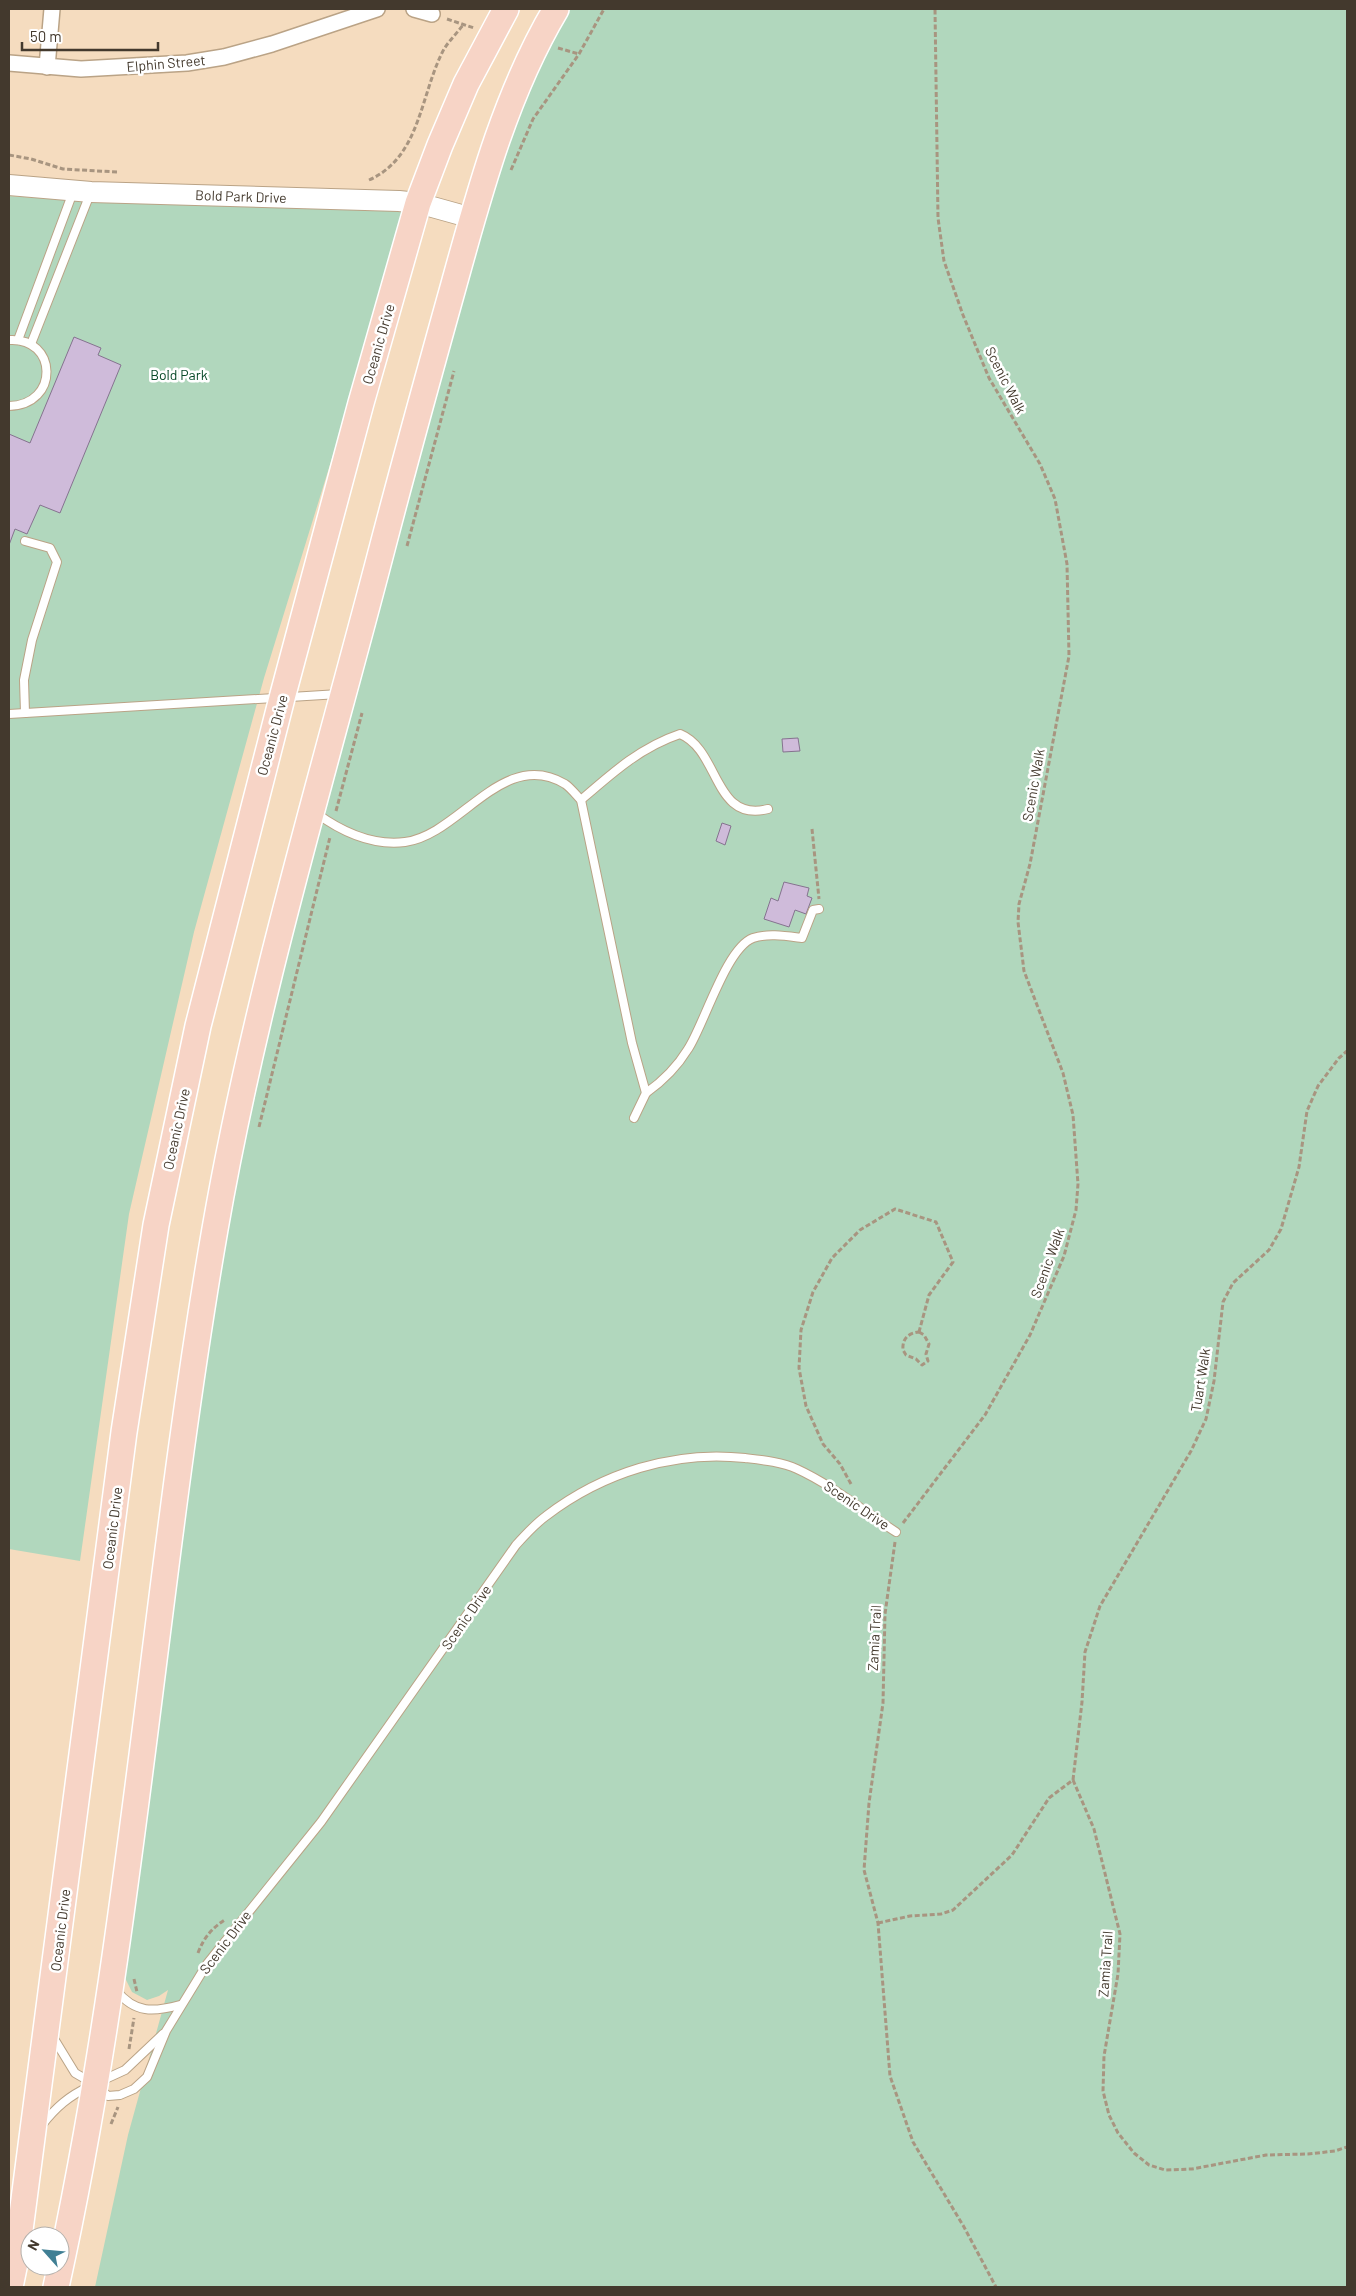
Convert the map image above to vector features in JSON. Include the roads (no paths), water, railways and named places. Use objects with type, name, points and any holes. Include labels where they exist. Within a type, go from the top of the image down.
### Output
[{"type":"main road","name":"Oceanic Drive","points":[[10,2287],[47,2027],[124,1432],[156,1225],[198,1026],[282,698],[361,403],[418,203],[466,84],[506,9]]},
{"type":"main road","points":[[56,2287],[112,1985],[196,1340],[216,1224],[249,1059],[313,810],[472,218],[495,145],[514,96],[538,42],[556,9]]},
{"type":"street","points":[[47,67],[52,9]]},
{"type":"street","name":"Elphin Street","points":[[9,63],[81,69],[187,63],[224,57],[272,44],[377,9]]},
{"type":"street","points":[[414,9],[432,14]]},
{"type":"street","name":"Bold Park Drive","points":[[9,184],[82,191],[418,203],[472,218]]},
{"type":"lane","points":[[18,340],[82,191]]},
{"type":"lane","points":[[31,344],[82,191]]},
{"type":"lane","points":[[9,340],[18,340],[31,344],[40,351],[47,373],[45,384],[40,394],[31,401],[9,406]]},
{"type":"lane","points":[[25,540],[50,548],[57,562],[32,640],[24,680],[25,713]]},
{"type":"lane","points":[[9,714],[344,694]]},
{"type":"lane","points":[[581,800],[627,760],[660,741],[680,734],[691,738],[700,748],[729,799],[744,810],[758,811],[768,808]]},
{"type":"lane","points":[[313,810],[332,825],[358,837],[385,842],[406,842],[438,830],[501,784],[523,776],[544,776],[565,784],[581,800],[632,1043],[646,1093]]},
{"type":"lane","points":[[634,1118],[646,1093],[673,1069],[688,1050],[708,1010],[719,980],[733,956],[751,939],[772,935],[802,938],[813,910],[819,909]]},
{"type":"lane","name":"Scenic Drive","points":[[94,2084],[108,2096],[120,2095],[134,2089],[147,2077],[180,2005],[207,1964],[321,1822],[516,1545],[545,1517],[579,1493],[609,1478],[644,1465],[691,1458],[730,1457],[763,1460],[795,1468],[822,1482],[896,1532]]},
{"type":"lane","points":[[112,1985],[122,1998],[136,2007],[152,2011],[180,2005]]},
{"type":"lane","points":[[47,2027],[75,2073],[94,2084]]},
{"type":"lane","name":"Scenic Drive","points":[[32,2139],[55,2108],[71,2095],[125,2070],[166,2032]]},
{"type":"park label","name":"Bold Park","points":[[179,374]]}]
